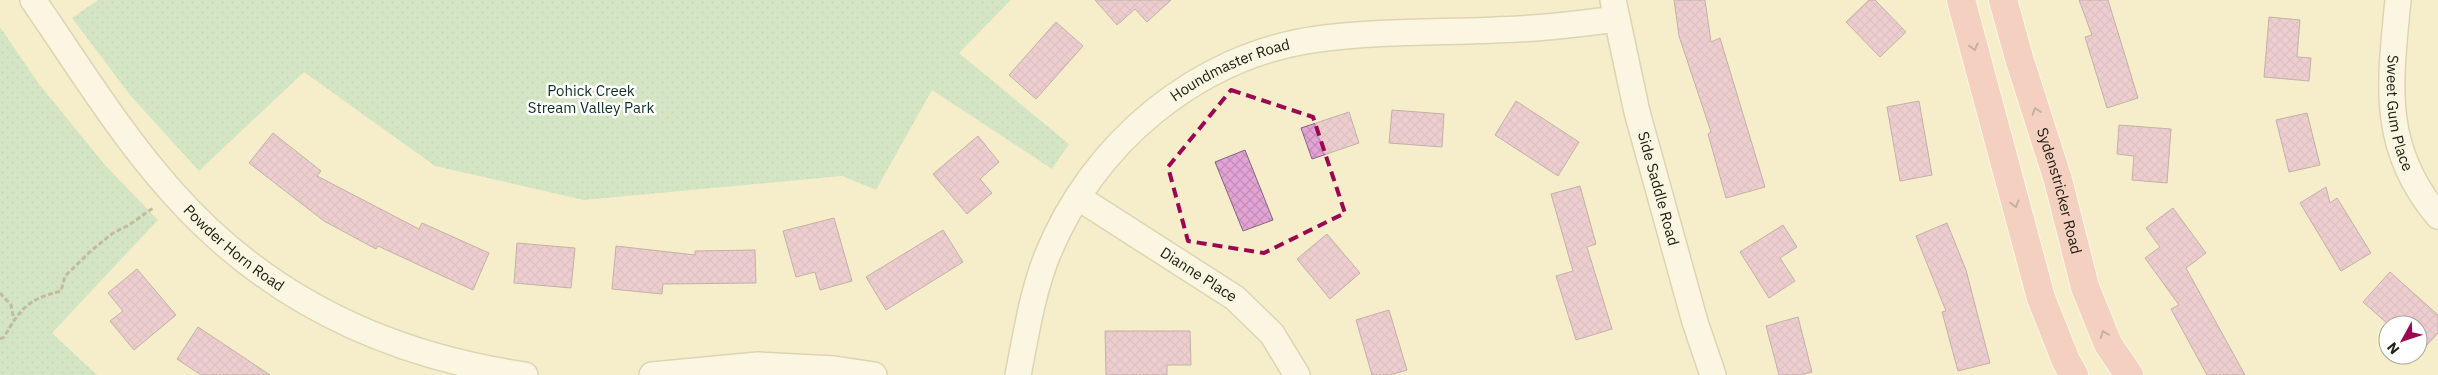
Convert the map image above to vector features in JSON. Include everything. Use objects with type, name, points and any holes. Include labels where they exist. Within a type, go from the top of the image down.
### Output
[{"type":"main road","points":[[1961,0],[2041,298],[2066,362],[2074,375]]},
{"type":"main road","name":"Sydenstricker Road","points":[[2003,0],[2019,58],[2058,180],[2085,287],[2108,344],[2129,375]]},
{"type":"street","name":"Powder Horn Road","points":[[33,0],[134,146],[173,194],[213,234],[250,264],[293,294],[342,322],[383,340],[429,355],[491,370],[525,375]]},
{"type":"street","name":"Sweet Gum Place","points":[[2398,0],[2390,78],[2393,123],[2406,163],[2417,186],[2438,216]]},
{"type":"street","name":"Houndmaster Road","points":[[1018,375],[1036,288],[1047,255],[1079,198],[1097,170],[1118,143],[1150,113],[1186,88],[1246,58],[1316,40],[1382,33],[1545,28],[1615,9]]},
{"type":"street","name":"Side Saddle Road","points":[[1615,9],[1637,112],[1695,322],[1713,375]]},
{"type":"street","name":"Dianne Place","points":[[1079,198],[1235,298],[1272,334],[1297,375]]},
{"type":"street","points":[[652,375],[758,365],[826,368],[874,375]]},
{"type":"path","points":[[0,339],[4,337],[21,309],[46,295],[61,291],[65,276],[112,233],[129,225],[173,194]]},
{"type":"path","points":[[0,293],[11,304],[14,320]]},
{"type":"highlighted area","points":[[1231,90],[1313,117],[1345,213],[1264,253],[1188,241],[1168,167]]},
{"type":"green space","name":"Pohick Creek Stream Valley Park","points":[[98,0],[1011,0],[959,53],[1069,144],[1052,169],[932,90],[876,190],[842,176],[584,200],[435,166],[304,72],[199,171],[130,95],[72,18]]},
{"type":"green space","points":[[0,27],[39,84],[105,165],[158,220],[52,333],[97,375],[0,375]]},
{"type":"building","points":[[1095,0],[1171,0],[1147,22],[1135,9],[1117,25]]},
{"type":"building","points":[[1674,0],[1705,0],[1711,42],[1720,38],[1765,187],[1726,198],[1708,134],[1711,132],[1679,36]]},
{"type":"building","points":[[1869,0],[1875,0],[1906,32],[1880,57],[1846,22]]},
{"type":"building","points":[[2079,0],[2108,0],[2138,98],[2107,108],[2085,37],[2092,35]]},
{"type":"building","points":[[2269,17],[2300,20],[2297,57],[2311,58],[2309,81],[2264,77]]},
{"type":"building","points":[[1056,22],[1083,46],[1036,99],[1009,75]]},
{"type":"building","points":[[1516,101],[1579,142],[1558,176],[1495,135]]},
{"type":"building","points":[[1919,101],[1932,175],[1900,181],[1887,107]]},
{"type":"building","points":[[1392,110],[1444,114],[1442,147],[1389,143]]},
{"type":"building","points":[[1349,112],[1359,143],[1312,159],[1301,128]]},
{"type":"building","points":[[2307,113],[2320,165],[2289,172],[2276,120]]},
{"type":"building","points":[[2119,125],[2171,129],[2167,183],[2132,180],[2134,156],[2117,154]]},
{"type":"building","points":[[273,133],[321,171],[317,176],[419,229],[422,223],[489,253],[473,290],[378,246],[376,249],[324,221],[249,163]]},
{"type":"building","points":[[978,136],[999,162],[980,179],[992,193],[967,214],[933,174]]},
{"type":"building","points":[[1245,150],[1273,220],[1243,231],[1215,162]]},
{"type":"building","points":[[1580,186],[1596,244],[1587,247],[1612,329],[1576,340],[1556,276],[1573,271],[1551,194]]},
{"type":"building","points":[[2326,187],[2330,203],[2337,198],[2371,253],[2341,271],[2300,203]]},
{"type":"building","points":[[2173,208],[2206,253],[2186,268],[2245,375],[2207,375],[2171,309],[2179,305],[2145,258],[2160,247],[2146,228]]},
{"type":"building","points":[[834,218],[852,281],[820,290],[815,272],[796,277],[783,231]]},
{"type":"building","points":[[1947,223],[1966,270],[1990,363],[1958,371],[1942,312],[1946,311],[1916,236]]},
{"type":"building","points":[[1783,225],[1797,247],[1780,258],[1795,281],[1769,298],[1740,252]]},
{"type":"building","points":[[943,230],[963,262],[886,310],[866,277]]},
{"type":"building","points":[[1327,234],[1360,273],[1330,299],[1297,259]]},
{"type":"building","points":[[517,243],[575,248],[571,288],[514,283]]},
{"type":"building","points":[[616,246],[695,255],[695,251],[755,250],[756,283],[663,284],[662,294],[612,289]]},
{"type":"building","points":[[137,269],[176,315],[134,350],[110,321],[123,311],[108,293]]},
{"type":"building","points":[[2390,272],[2438,315],[2438,333],[2428,344],[2428,315],[2378,315],[2363,302]]},
{"type":"building","points":[[1389,310],[1407,370],[1390,375],[1372,375],[1356,320]]},
{"type":"building","points":[[1798,317],[1812,372],[1800,375],[1779,375],[1766,326]]},
{"type":"building","points":[[198,327],[270,375],[201,375],[177,359]]},
{"type":"building","points":[[1105,331],[1190,331],[1191,365],[1167,365],[1167,375],[1106,375]]}]
